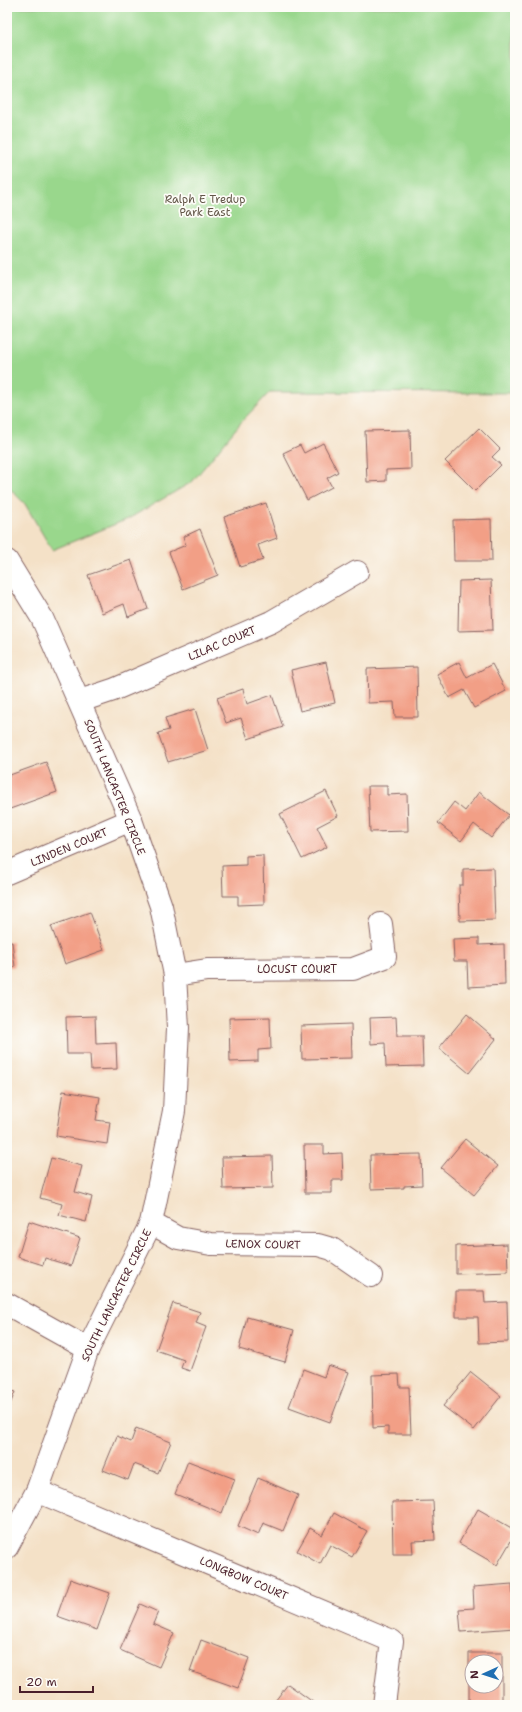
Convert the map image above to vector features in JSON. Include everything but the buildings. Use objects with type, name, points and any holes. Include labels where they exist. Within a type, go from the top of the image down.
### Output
[{"type":"street","name":"SOUTH LANCASTER CIRCLE","points":[[7,561],[42,618],[80,701],[131,820],[161,906],[175,975],[178,1028],[174,1111],[151,1224],[88,1349],[38,1491],[7,1547]]},
{"type":"street","name":"LILAC COURT","points":[[80,701],[113,690],[271,622],[357,572]]},
{"type":"street","name":"LINDEN COURT","points":[[7,873],[131,820]]},
{"type":"street","name":"LOCUST COURT","points":[[175,975],[207,970],[353,969],[385,957],[381,924]]},
{"type":"street","name":"LENOX COURT","points":[[151,1224],[178,1238],[211,1244],[318,1245],[332,1250],[371,1276]]},
{"type":"street","points":[[7,1304],[88,1349]]},
{"type":"street","name":"LONGBOW COURT","points":[[38,1491],[392,1641],[384,1705]]},
{"type":"green space","name":"Ralph E Tredup Park East","points":[[7,7],[515,7],[515,393],[270,392],[243,420],[192,482],[128,519],[52,550],[25,504],[7,486]]}]
